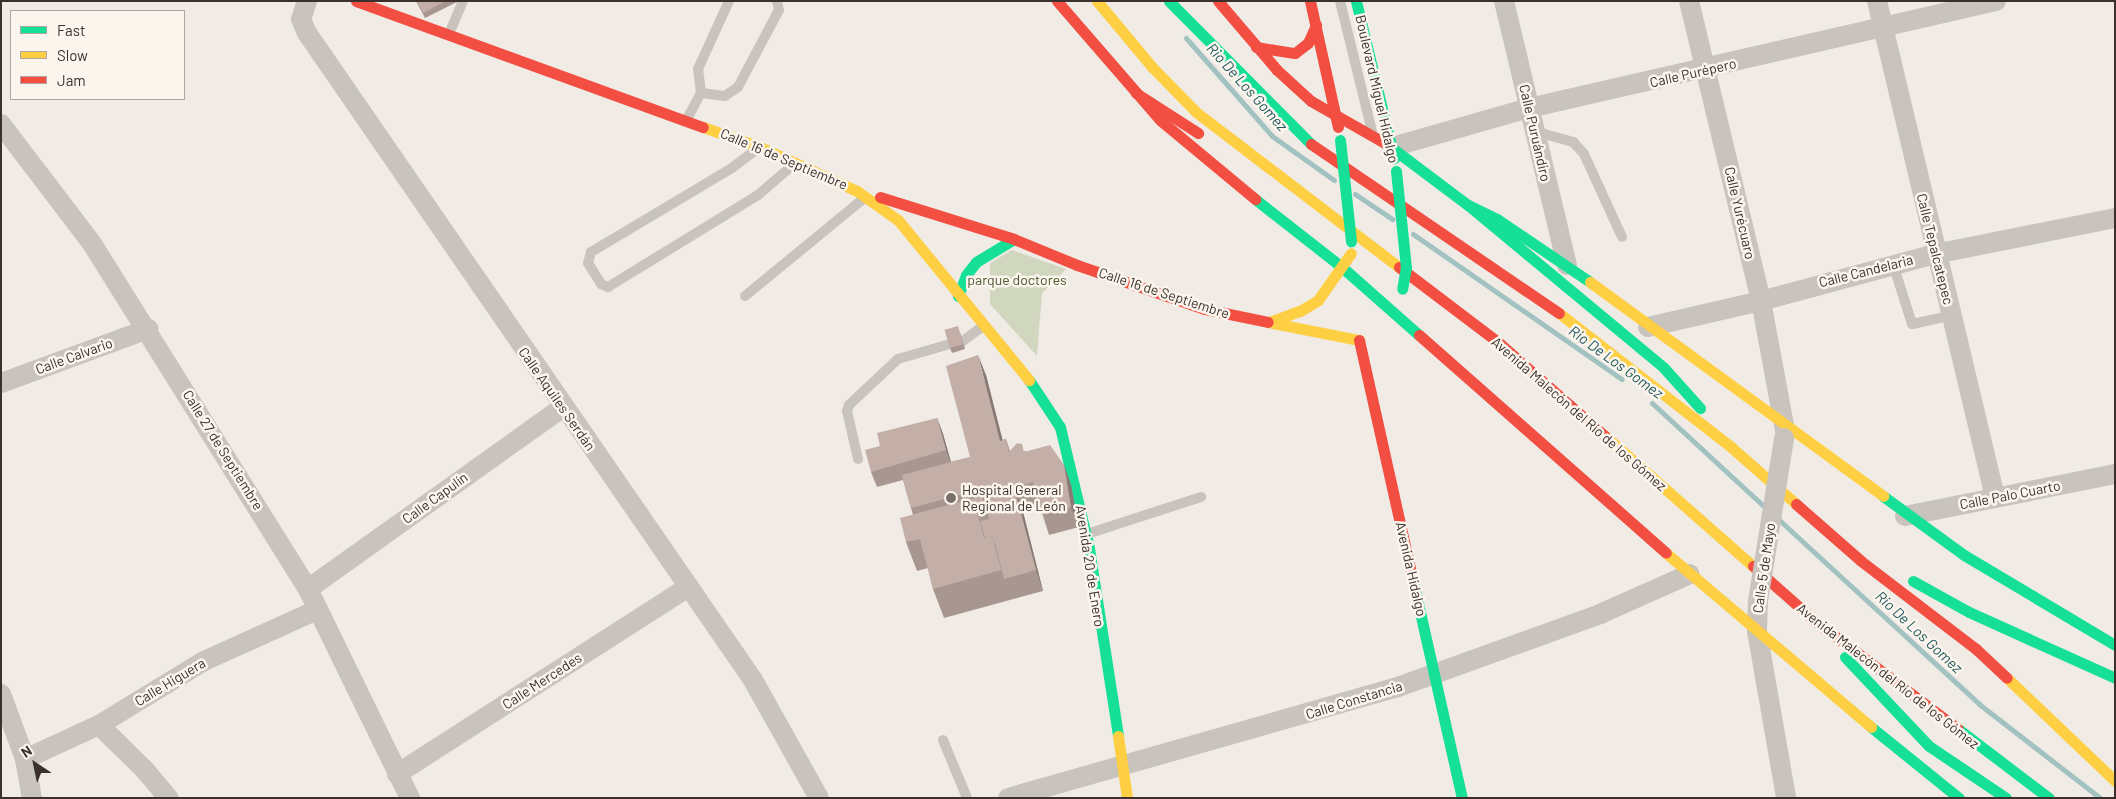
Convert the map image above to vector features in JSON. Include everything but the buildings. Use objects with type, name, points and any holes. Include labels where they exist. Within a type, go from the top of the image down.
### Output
[{"type":"street","name":"Calle Aquiles Serdán","points":[[307,1],[301,19],[307,34],[686,588],[752,680],[819,798]]},
{"type":"street","name":"Calle 16 de Septiembre","points":[[356,1],[687,119],[760,147],[797,162],[866,197],[875,195],[1014,239],[1077,265],[1205,309],[1359,340]]},
{"type":"street","points":[[1057,1],[1136,93],[1191,150],[1343,268],[1690,574],[1940,791],[1959,798]]},
{"type":"street","name":"Avenida Malecón del Río de los Gómez","points":[[1097,1],[1152,67],[1196,112],[1551,386],[1747,564],[1815,621],[2049,798]]},
{"type":"street","points":[[1170,1],[1307,141],[1553,309],[1730,447],[1861,561],[1976,649],[2115,780]]},
{"type":"street","points":[[1218,1],[1256,47],[1294,87],[1339,118],[1392,147],[1468,205],[1664,368],[1730,447]]},
{"type":"street","points":[[1268,322],[1300,311],[1318,300],[1343,268],[1351,254],[1339,118],[1310,1]]},
{"type":"street","name":"Boulevard Miguel Hidalgo","points":[[1356,1],[1392,147],[1406,267],[1402,289],[1375,317]]},
{"type":"street","name":"Calle Puruándiro","points":[[1504,1],[1567,266]]},
{"type":"street","name":"Calle Yurécuaro","points":[[1689,1],[1761,301],[1784,432]]},
{"type":"street","name":"Calle Tepalcatepec","points":[[1877,1],[1995,496]]},
{"type":"street","name":"Calle Purépero","points":[[1392,147],[1529,108],[1705,70],[1996,1]]},
{"type":"street","points":[[1256,47],[1295,53],[1308,43],[1316,25]]},
{"type":"street","points":[[1136,93],[1209,141]]},
{"type":"street","name":"Calle 27 de Septiembre","points":[[1,124],[91,242],[148,329],[308,589],[410,798]]},
{"type":"street","name":"Avenida 20 de Enero","points":[[866,197],[891,213],[909,232],[958,296],[1031,382],[1060,427],[1086,534],[1127,798]]},
{"type":"street","points":[[1288,199],[1318,217],[1345,226]]},
{"type":"street","points":[[1468,205],[1497,219],[1567,266],[1648,326],[1784,432],[1906,516],[1964,555],[2111,639]]},
{"type":"street","name":"Calle Candelaria","points":[[1648,326],[1761,301],[1936,254],[2115,218]]},
{"type":"street","points":[[958,296],[966,274],[976,262],[1014,239]]},
{"type":"street","points":[[1359,340],[1366,326]]},
{"type":"street","name":"Calle Calvario","points":[[1,383],[148,329]]},
{"type":"street","name":"Avenida Hidalgo","points":[[1359,340],[1462,798]]},
{"type":"street","name":"Calle Capulín","points":[[308,589],[563,407]]},
{"type":"street","name":"Calle 5 de Mayo","points":[[1784,432],[1758,601],[1757,631],[1786,798]]},
{"type":"street","name":"Calle Palo Cuarto","points":[[1906,516],[1995,496],[2115,474]]},
{"type":"street","points":[[1815,521],[1884,562]]},
{"type":"street","name":"Calle Constancia","points":[[1008,798],[1121,764],[1347,703],[1608,610],[1690,574]]},
{"type":"street","points":[[1906,576],[1968,612],[2115,678]]},
{"type":"street","name":"Calle Mercedes","points":[[397,774],[686,588]]},
{"type":"street","name":"Calle Higuera","points":[[25,759],[99,725],[204,661],[317,610]]},
{"type":"street","points":[[1815,621],[1856,672],[1913,731],[1953,764],[2006,798]]},
{"type":"street","points":[[1,694],[25,759],[32,798]]},
{"type":"street","points":[[99,725],[144,768],[168,798]]},
{"type":"lane","points":[[448,34],[463,1]]},
{"type":"lane","points":[[687,119],[701,93],[698,69],[730,1]]},
{"type":"lane","points":[[701,93],[725,96],[738,87],[779,10],[777,1]]},
{"type":"lane","points":[[1319,1],[1339,118]]},
{"type":"lane","points":[[1340,1],[1373,136]]},
{"type":"lane","points":[[1534,131],[1573,142],[1584,154],[1622,237]]},
{"type":"lane","points":[[760,147],[732,168],[591,252],[588,263],[601,284],[608,286],[758,195],[797,162]]},
{"type":"lane","points":[[745,296],[866,197]]},
{"type":"lane","points":[[1893,264],[1912,324],[1951,316]]},
{"type":"lane","points":[[963,340],[983,326]]},
{"type":"lane","points":[[858,459],[847,411],[849,405],[898,359],[950,344]]},
{"type":"lane","points":[[1086,534],[1201,497]]},
{"type":"lane","points":[[943,740],[967,798]]},
{"type":"green space","name":"parque doctores","points":[[1012,250],[1066,269],[1042,293],[1037,356],[990,304],[990,263]]},
{"type":"waterway","name":"Rio De Los Gomez","points":[[1186,38],[1272,136],[1334,180]]},
{"type":"waterway","name":"Rio De Los Gomez","points":[[1355,194],[1392,219]]},
{"type":"waterway","name":"Rio De Los Gomez","points":[[1413,234],[1622,379]]},
{"type":"waterway","name":"Rio De Los Gomez","points":[[1652,403],[1767,509]]},
{"type":"waterway","name":"Rio De Los Gomez","points":[[1777,518],[1979,704],[2100,798]]},
{"type":"traffic: fast","points":[[1169,1],[1311,144]]},
{"type":"traffic: fast","points":[[1356,1],[1394,158]]},
{"type":"traffic: fast","points":[[1340,140],[1351,241]]},
{"type":"traffic: fast","points":[[1388,145],[1468,205],[1497,219],[1590,282]]},
{"type":"traffic: fast","points":[[1396,171],[1406,267],[1402,289]]},
{"type":"traffic: fast","points":[[1255,199],[1343,268],[1419,335]]},
{"type":"traffic: fast","points":[[1468,205],[1664,368],[1700,408]]},
{"type":"traffic: fast","points":[[958,296],[966,275],[976,262],[1014,239]]},
{"type":"traffic: fast","points":[[1029,380],[1060,427],[1089,548],[1118,736]]},
{"type":"traffic: fast","points":[[1883,496],[1964,555],[2115,645]]},
{"type":"traffic: fast","points":[[1413,581],[1462,798]]},
{"type":"traffic: fast","points":[[1913,581],[1969,612],[2115,678]]},
{"type":"traffic: fast","points":[[1845,657],[1929,746],[2006,798]]},
{"type":"traffic: fast","points":[[1871,727],[1959,798]]},
{"type":"traffic: fast","points":[[1958,729],[2049,798]]},
{"type":"traffic: slow","points":[[1097,1],[1152,67],[1196,112],[1399,267]]},
{"type":"traffic: slow","points":[[703,127],[760,147],[857,191],[898,220],[1029,380]]},
{"type":"traffic: slow","points":[[1269,322],[1300,311],[1318,300],[1351,253]]},
{"type":"traffic: slow","points":[[1590,282],[1883,496]]},
{"type":"traffic: slow","points":[[1559,313],[1731,447],[1796,504]]},
{"type":"traffic: slow","points":[[1268,322],[1359,340]]},
{"type":"traffic: slow","points":[[1605,436],[1753,566]]},
{"type":"traffic: slow","points":[[1666,553],[1871,727]]},
{"type":"traffic: slow","points":[[2007,678],[2115,781]]},
{"type":"traffic: slow","points":[[1118,736],[1127,798]]},
{"type":"traffic: jam","points":[[356,1],[703,127]]},
{"type":"traffic: jam","points":[[1057,1],[1160,120],[1255,199]]},
{"type":"traffic: jam","points":[[1218,1],[1277,70],[1311,101],[1388,145]]},
{"type":"traffic: jam","points":[[1310,1],[1338,127]]},
{"type":"traffic: jam","points":[[1256,47],[1295,53],[1308,43],[1316,25]]},
{"type":"traffic: jam","points":[[1136,93],[1198,133]]},
{"type":"traffic: jam","points":[[1311,144],[1559,313]]},
{"type":"traffic: jam","points":[[880,197],[1014,239],[1077,265],[1205,309],[1268,322]]},
{"type":"traffic: jam","points":[[1399,267],[1499,343],[1605,436]]},
{"type":"traffic: jam","points":[[1419,335],[1666,553]]},
{"type":"traffic: jam","points":[[1359,340],[1413,581]]},
{"type":"traffic: jam","points":[[1796,504],[1861,561],[1976,649],[2007,678]]},
{"type":"traffic: jam","points":[[1753,566],[1815,621],[1958,729]]},
{"type":"place","name":"Hospital General Regional de León","points":[[951,498]]}]
